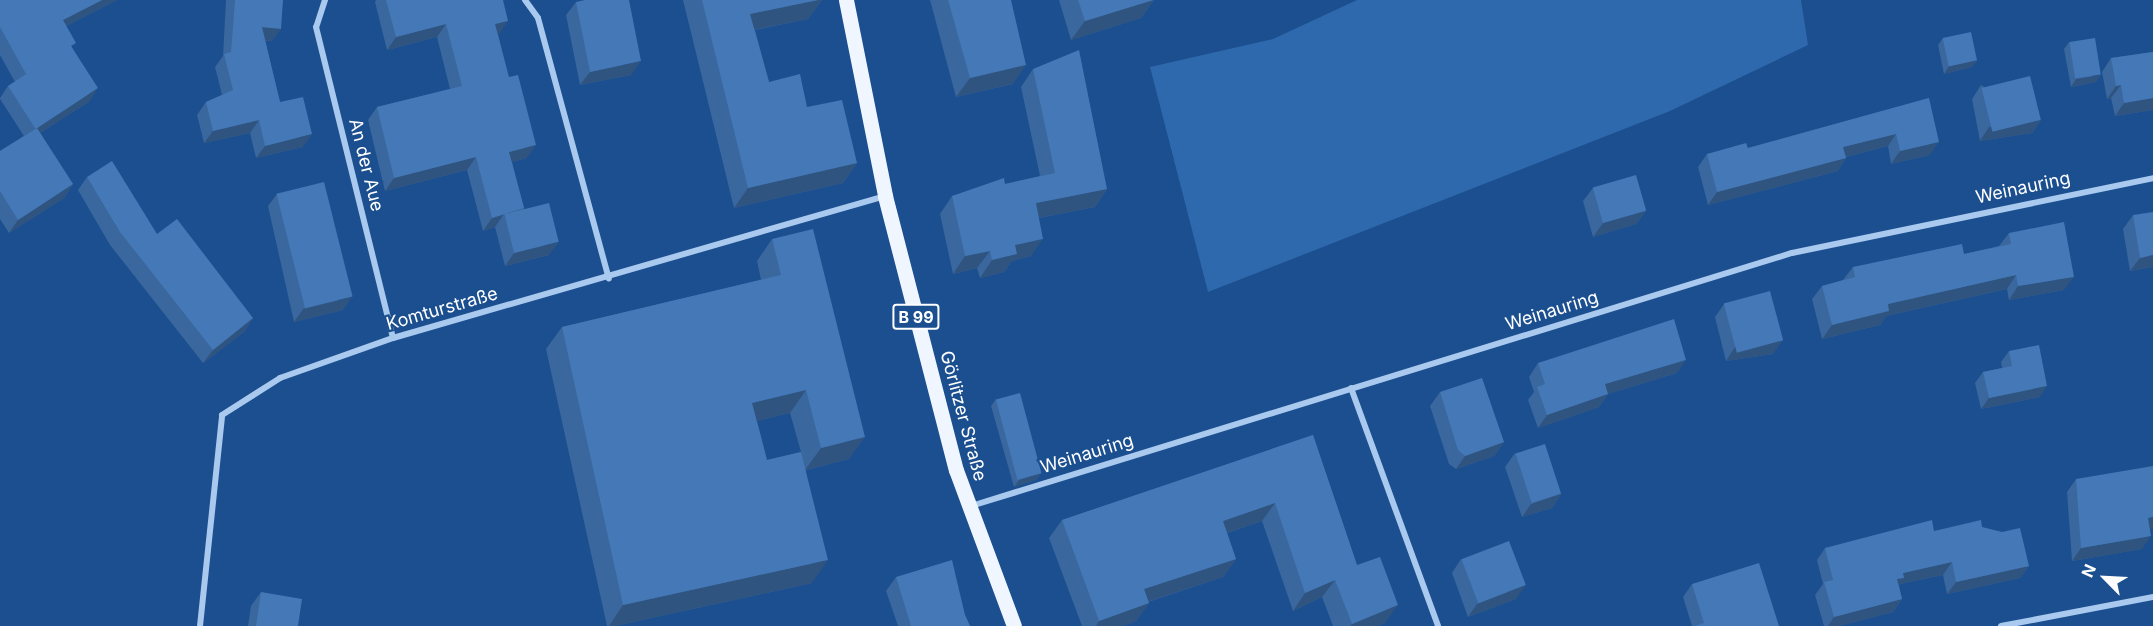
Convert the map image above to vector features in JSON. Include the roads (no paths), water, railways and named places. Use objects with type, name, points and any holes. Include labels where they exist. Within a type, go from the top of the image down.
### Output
[{"type":"main road","name":"Görlitzer Straße","points":[[846,0],[885,196],[968,507],[1014,626]]},
{"type":"street","name":"An der Aue","points":[[325,0],[316,27],[393,338]]},
{"type":"street","points":[[525,0],[538,18],[609,279]]},
{"type":"street","name":"Weinauring","points":[[968,507],[1792,253],[2153,178]]},
{"type":"street","name":"Komturstraße","points":[[200,626],[222,415],[280,378],[393,338],[609,279],[885,196]]},
{"type":"street","points":[[1351,388],[1438,626]]},
{"type":"street","points":[[2001,626],[2153,597]]}]
